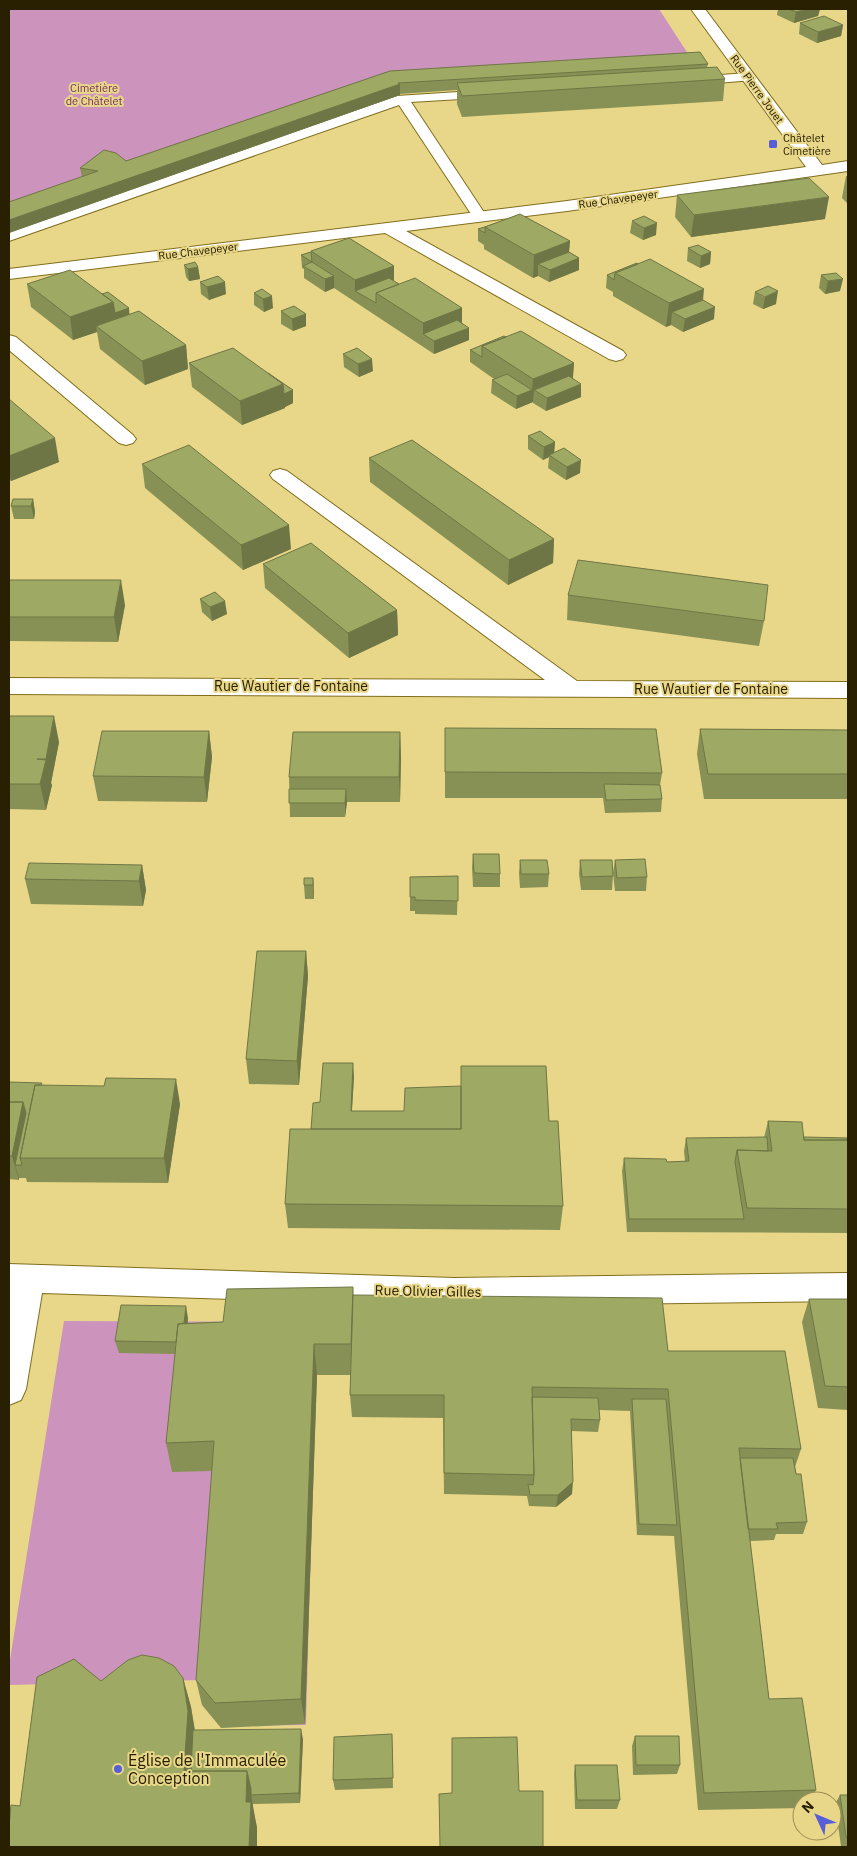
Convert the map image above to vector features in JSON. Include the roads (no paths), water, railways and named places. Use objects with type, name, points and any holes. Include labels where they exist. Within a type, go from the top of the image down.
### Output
[{"type":"street","name":"Rue Pierre Jouet","points":[[698,9],[816,170]]},
{"type":"street","name":"Rue Chavepeyer","points":[[9,274],[480,217],[848,166]]},
{"type":"street","points":[[388,228],[616,355]]},
{"type":"street","points":[[9,341],[126,439]]},
{"type":"street","points":[[280,475],[574,688]]},
{"type":"street","name":"Rue Wautier de Fontaine","points":[[9,686],[848,690]]},
{"type":"street","points":[[9,1389],[19,1278]]},
{"type":"street","name":"Rue Olivier Gilles","points":[[19,1278],[454,1292],[848,1287]]},
{"type":"lane","points":[[679,82],[748,77]]},
{"type":"lane","points":[[9,237],[402,100],[501,93]]},
{"type":"lane","points":[[402,100],[480,217]]},
{"type":"place","name":"Châtelet Cimetière","points":[[773,144]]},
{"type":"place","name":"Église de l'Immaculée Conception","points":[[118,1769]]},
{"type":"park label","name":"Cimetière de Châtelet","points":[[94,94]]}]
